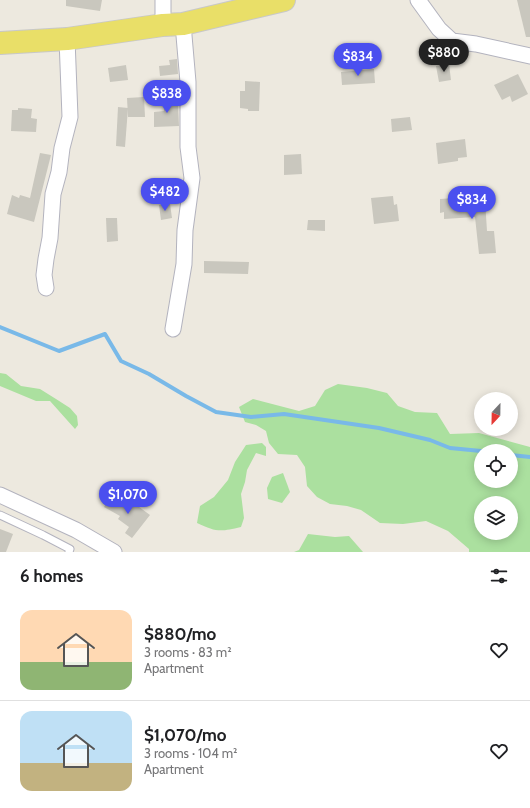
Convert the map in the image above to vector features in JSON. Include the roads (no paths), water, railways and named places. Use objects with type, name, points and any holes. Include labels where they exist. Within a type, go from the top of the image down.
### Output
[{"type":"main road","points":[[0,44],[66,39],[173,25],[284,0]]},
{"type":"street","points":[[163,0],[173,25],[188,82],[188,146],[192,178],[185,230],[184,264],[173,329]]},
{"type":"street","points":[[418,0],[439,29],[452,41],[476,44],[530,56]]},
{"type":"street","points":[[46,288],[44,275],[50,238],[53,194],[60,172],[62,148],[70,117],[66,39]]},
{"type":"street","points":[[0,495],[76,530],[114,552]]},
{"type":"lane","points":[[0,515],[70,549],[69,552]]},
{"type":"waterway","points":[[0,327],[59,351],[105,334],[121,361],[149,374],[216,412],[251,417],[284,414],[379,428],[430,440],[450,448],[474,450]]},
{"type":"waterway","points":[[518,456],[530,457]]}]
